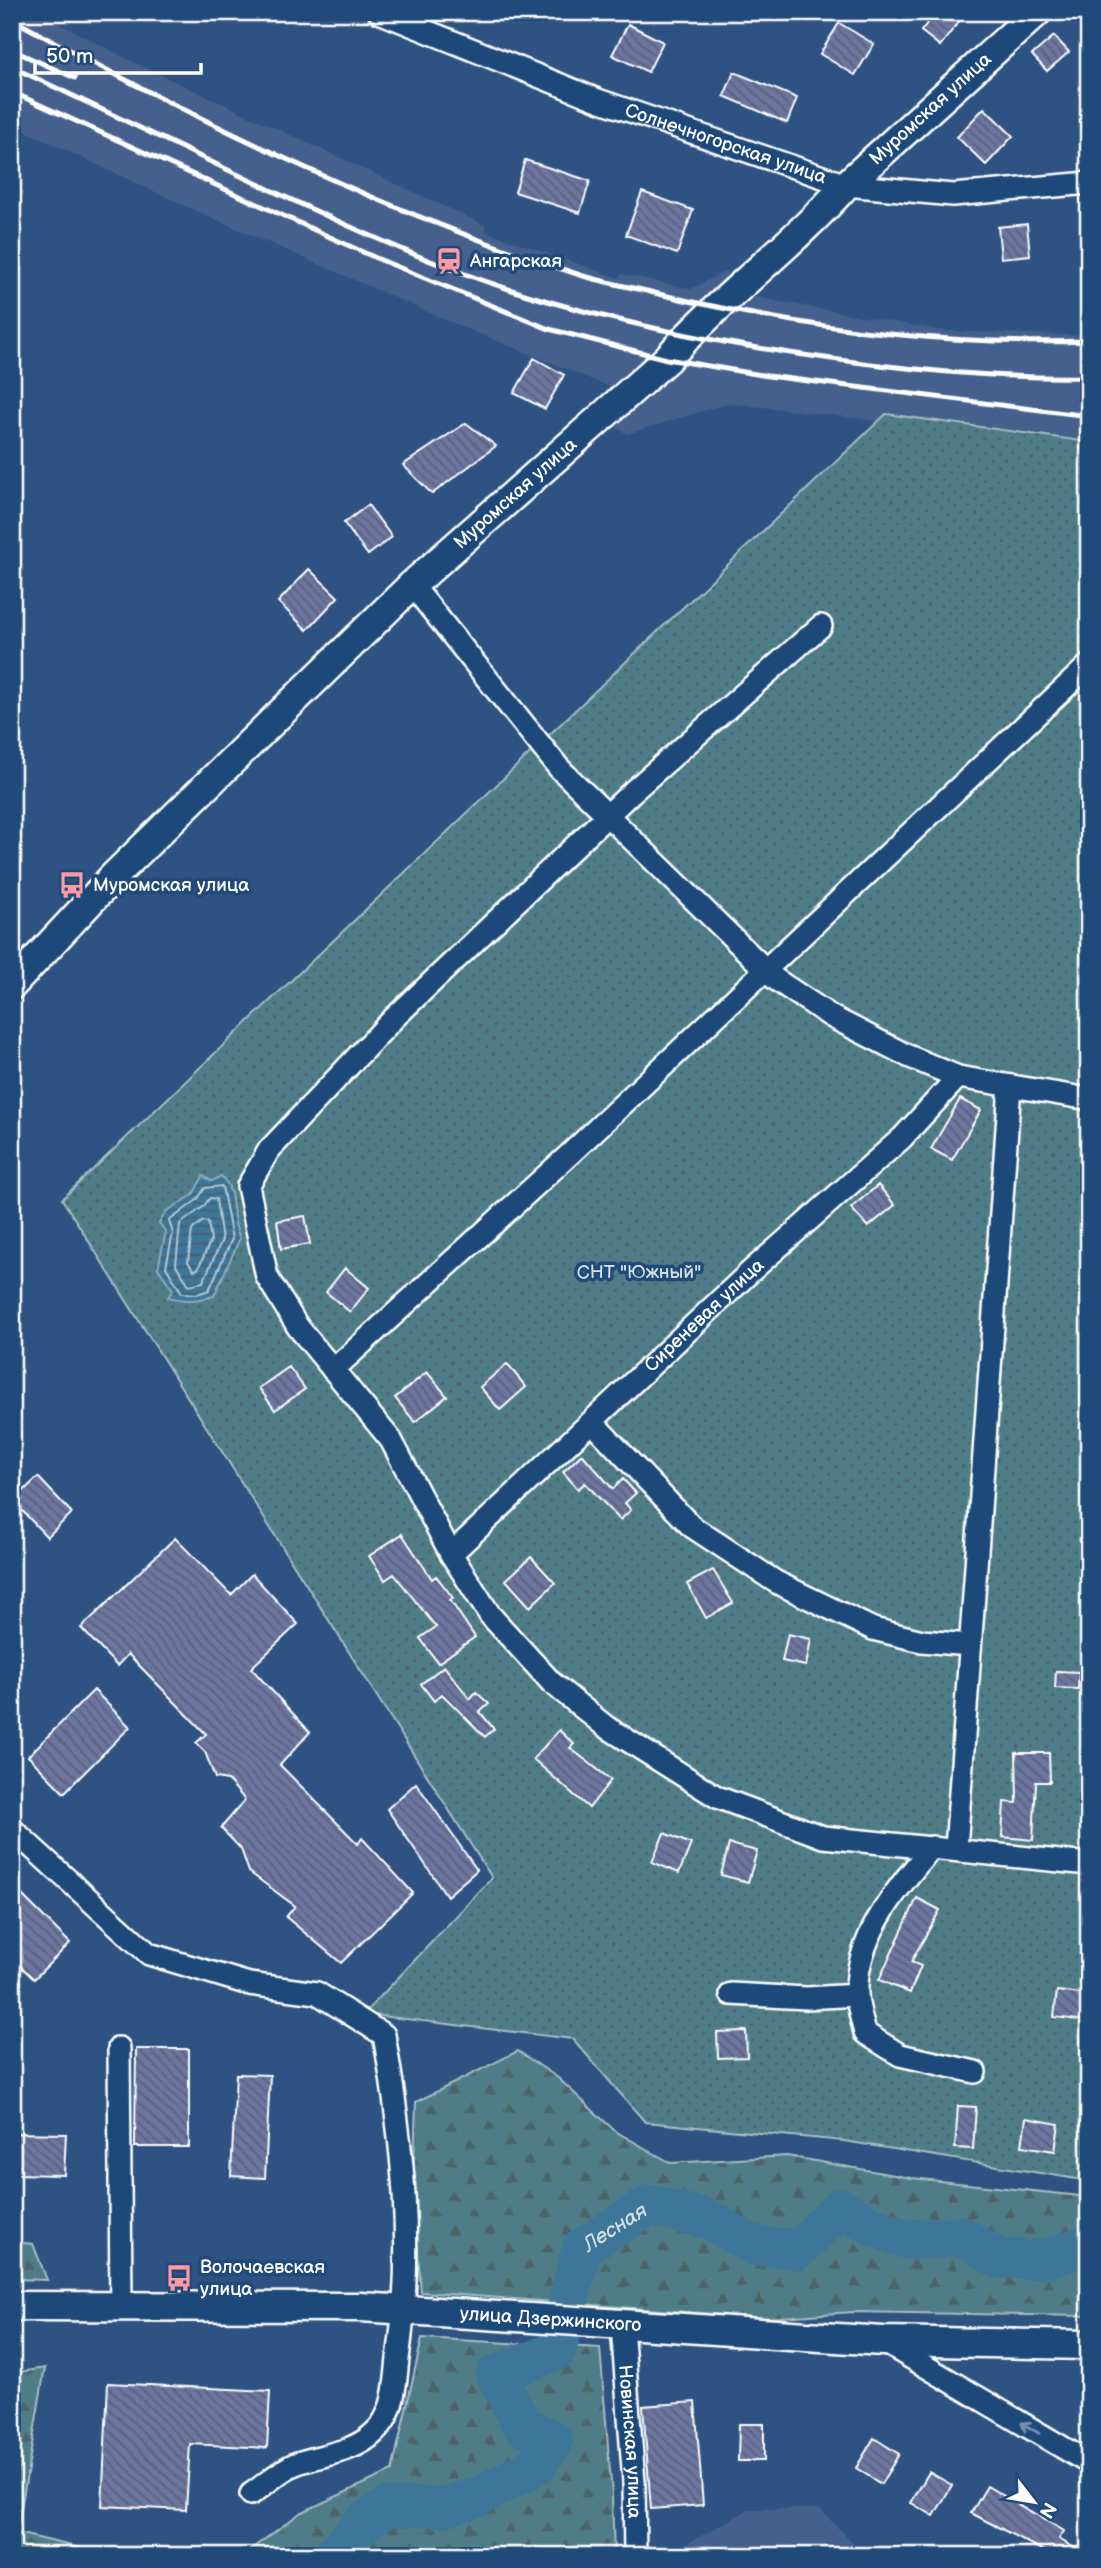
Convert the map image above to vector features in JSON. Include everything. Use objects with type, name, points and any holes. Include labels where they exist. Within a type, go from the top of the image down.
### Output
[{"type":"main road","name":"Муромская улица","points":[[12,985],[113,877],[412,585],[667,359],[688,335],[819,215],[846,185],[1035,14]]},
{"type":"main road","name":"улица Дзержинского","points":[[12,2305],[405,2310],[883,2341],[1089,2345]]},
{"type":"street","name":"Солнечногорская улица","points":[[379,12],[598,100],[846,185],[953,195],[1089,183]]},
{"type":"street","points":[[412,585],[559,768],[766,969],[832,1017],[958,1077],[1089,1099]]},
{"type":"street","points":[[821,626],[607,817],[394,1018],[318,1096],[258,1167],[248,1186],[267,1277],[298,1327],[391,1440],[451,1555],[490,1615],[552,1683],[605,1726],[717,1797],[823,1837],[1089,1864]]},
{"type":"street","points":[[333,1370],[1089,665]]},
{"type":"street","name":"Сиреневая улица","points":[[451,1555],[750,1272],[902,1139],[958,1077]]},
{"type":"street","points":[[956,1849],[1010,1086]]},
{"type":"street","points":[[593,1423],[691,1526],[776,1582],[873,1629],[922,1641],[970,1645]]},
{"type":"street","points":[[12,1829],[149,1954],[248,1984],[317,1993],[384,2035],[401,2130],[408,2239],[405,2310],[391,2410],[374,2434],[332,2456],[295,2464],[251,2494]]},
{"type":"street","points":[[932,1847],[899,1886],[864,1945],[857,1995],[865,2034],[900,2055],[975,2072]]},
{"type":"street","points":[[731,1994],[807,1998],[857,1995]]},
{"type":"street","points":[[119,2048],[121,2306]]},
{"type":"street","name":"Новинская улица","points":[[622,2326],[634,2482],[635,2556]]},
{"type":"street","points":[[883,2341],[1089,2463]]},
{"type":"shaded area","points":[[12,12],[37,12],[137,64],[485,225],[487,232],[619,278],[621,274],[691,289],[726,271],[741,287],[628,393],[608,386],[453,323],[185,206],[12,125]]},
{"type":"shaded area","points":[[749,296],[943,331],[1089,336],[1089,446],[729,403],[627,434],[616,427],[640,398]]},
{"type":"shaded area","points":[[750,2509],[820,2509],[866,2556],[664,2556]]},
{"type":"green space","name":"СНТ \"Южный\"","points":[[886,414],[1089,442],[1089,2181],[844,2141],[645,2122],[573,2039],[364,2014],[492,1878],[62,1199]]},
{"type":"green space","points":[[518,2051],[558,2078],[615,2131],[671,2163],[787,2156],[911,2178],[1089,2197],[1089,2316],[853,2312],[766,2318],[421,2292],[413,2190],[416,2102]]},
{"type":"green space","points":[[12,2242],[33,2244],[47,2280],[12,2279]]},
{"type":"green space","points":[[422,2338],[600,2348],[612,2495],[614,2556],[242,2556],[300,2513],[392,2471]]},
{"type":"green space","points":[[45,2368],[17,2533],[113,2556],[12,2556],[12,2373]]},
{"type":"water","points":[[203,1176],[212,1181],[221,1176],[226,1182],[232,1197],[240,1238],[214,1296],[191,1300],[168,1297],[173,1290],[158,1268],[166,1232],[159,1223],[167,1211],[193,1195]]},
{"type":"building","points":[[936,12],[952,12],[961,19],[940,46],[921,31]]},
{"type":"building","points":[[839,23],[874,44],[855,75],[820,54]]},
{"type":"building","points":[[628,24],[663,42],[648,72],[612,55]]},
{"type":"building","points":[[1054,36],[1069,52],[1047,71],[1032,55]]},
{"type":"building","points":[[734,72],[797,98],[787,123],[724,96]]},
{"type":"building","points":[[984,108],[1013,136],[986,165],[957,137]]},
{"type":"building","points":[[525,160],[590,181],[580,213],[515,192]]},
{"type":"building","points":[[642,192],[693,210],[677,254],[626,235]]},
{"type":"building","points":[[1027,224],[1030,255],[1001,258],[998,227]]},
{"type":"building","points":[[534,358],[564,375],[545,409],[514,393]]},
{"type":"building","points":[[466,423],[496,446],[432,494],[403,465]]},
{"type":"building","points":[[368,505],[392,537],[368,555],[344,523]]},
{"type":"building","points":[[309,569],[338,597],[307,630],[278,602]]},
{"type":"building","points":[[960,1099],[981,1110],[952,1160],[931,1149]]},
{"type":"building","points":[[878,1185],[895,1205],[868,1227],[851,1208]]},
{"type":"building","points":[[305,1216],[310,1244],[281,1249],[277,1221]]},
{"type":"building","points":[[345,1268],[369,1288],[350,1312],[326,1292]]},
{"type":"building","points":[[507,1364],[526,1387],[500,1410],[480,1387]]},
{"type":"building","points":[[289,1367],[305,1389],[275,1410],[259,1388]]},
{"type":"building","points":[[427,1372],[447,1396],[415,1422],[395,1398]]},
{"type":"building","points":[[582,1454],[613,1489],[623,1479],[636,1493],[625,1503],[631,1510],[620,1520],[585,1483],[578,1489],[563,1472]]},
{"type":"building","points":[[38,1477],[72,1513],[47,1537],[13,1501]]},
{"type":"building","points":[[402,1534],[432,1579],[436,1576],[453,1598],[450,1600],[475,1637],[438,1663],[420,1638],[436,1627],[394,1574],[385,1580],[369,1556]]},
{"type":"building","points":[[175,1538],[231,1595],[252,1574],[298,1624],[251,1668],[310,1732],[280,1765],[358,1844],[362,1838],[413,1893],[341,1963],[286,1917],[295,1906],[249,1872],[241,1849],[221,1828],[245,1800],[228,1780],[215,1778],[205,1752],[196,1743],[206,1734],[128,1654],[117,1666],[81,1628]]},
{"type":"building","points":[[531,1557],[555,1583],[530,1607],[506,1580]]},
{"type":"building","points":[[713,1570],[733,1603],[706,1618],[687,1584]]},
{"type":"building","points":[[788,1634],[811,1639],[806,1666],[782,1661]]},
{"type":"building","points":[[444,1666],[470,1699],[476,1692],[489,1704],[480,1712],[494,1729],[485,1737],[442,1694],[434,1701],[421,1684]]},
{"type":"building","points":[[1056,1671],[1079,1672],[1078,1689],[1055,1688]]},
{"type":"building","points":[[94,1690],[130,1727],[64,1793],[28,1756]]},
{"type":"building","points":[[559,1730],[574,1744],[570,1748],[611,1780],[589,1808],[533,1759]]},
{"type":"building","points":[[1016,1753],[1049,1753],[1050,1782],[1036,1782],[1033,1840],[1002,1837],[1004,1802],[1017,1803]]},
{"type":"building","points":[[416,1783],[477,1870],[447,1896],[387,1809]]},
{"type":"building","points":[[664,1833],[691,1844],[679,1873],[652,1862]]},
{"type":"building","points":[[729,1844],[757,1851],[748,1882],[721,1875]]},
{"type":"building","points":[[12,1885],[70,1943],[34,1979],[12,1958]]},
{"type":"building","points":[[917,1898],[940,1910],[911,1962],[921,1966],[910,1993],[879,1980]]},
{"type":"building","points":[[1057,1991],[1089,1995],[1086,2021],[1054,2017]]},
{"type":"building","points":[[746,2031],[747,2057],[718,2058],[717,2032]]},
{"type":"building","points":[[136,2049],[189,2049],[189,2147],[135,2147]]},
{"type":"building","points":[[236,2074],[270,2075],[265,2178],[231,2176]]},
{"type":"building","points":[[958,2106],[976,2107],[973,2149],[955,2148]]},
{"type":"building","points":[[1026,2118],[1059,2124],[1055,2151],[1022,2146]]},
{"type":"building","points":[[12,2133],[66,2134],[64,2175],[12,2174]]},
{"type":"building","points":[[108,2383],[270,2391],[267,2448],[190,2444],[186,2510],[102,2506]]},
{"type":"building","points":[[695,2402],[703,2505],[651,2509],[643,2406]]},
{"type":"building","points":[[739,2424],[764,2424],[764,2461],[738,2461]]},
{"type":"building","points":[[874,2438],[899,2454],[881,2484],[856,2468]]},
{"type":"building","points":[[929,2472],[952,2485],[934,2516],[911,2503]]},
{"type":"building","points":[[987,2486],[1064,2531],[1059,2539],[1088,2556],[1053,2556],[971,2513]]},
{"type":"waterway","name":"Лесная","points":[[332,2556],[364,2522],[387,2507],[444,2507],[480,2496],[537,2465],[553,2440],[522,2425],[496,2375],[556,2351],[582,2248],[650,2205],[711,2220],[754,2246],[798,2249],[840,2208],[878,2229],[909,2240],[961,2236],[1000,2259],[1045,2259],[1089,2244]]},
{"type":"railway","points":[[12,19],[219,127],[290,160],[433,222],[580,275],[715,307],[874,332],[982,341],[1089,341]]},
{"type":"railway","points":[[12,50],[75,78]]},
{"type":"railway","points":[[12,67],[350,227],[452,269],[560,305],[671,332],[839,360],[964,373],[1089,377]]},
{"type":"railway","points":[[12,92],[376,258],[549,329],[667,359],[768,376],[1089,416]]},
{"type":"place","name":"Ангарская","points":[[449,261]]},
{"type":"place","name":"Муромская улица","points":[[72,885]]},
{"type":"place","name":"Волочаевская улица","points":[[179,2278]]}]
